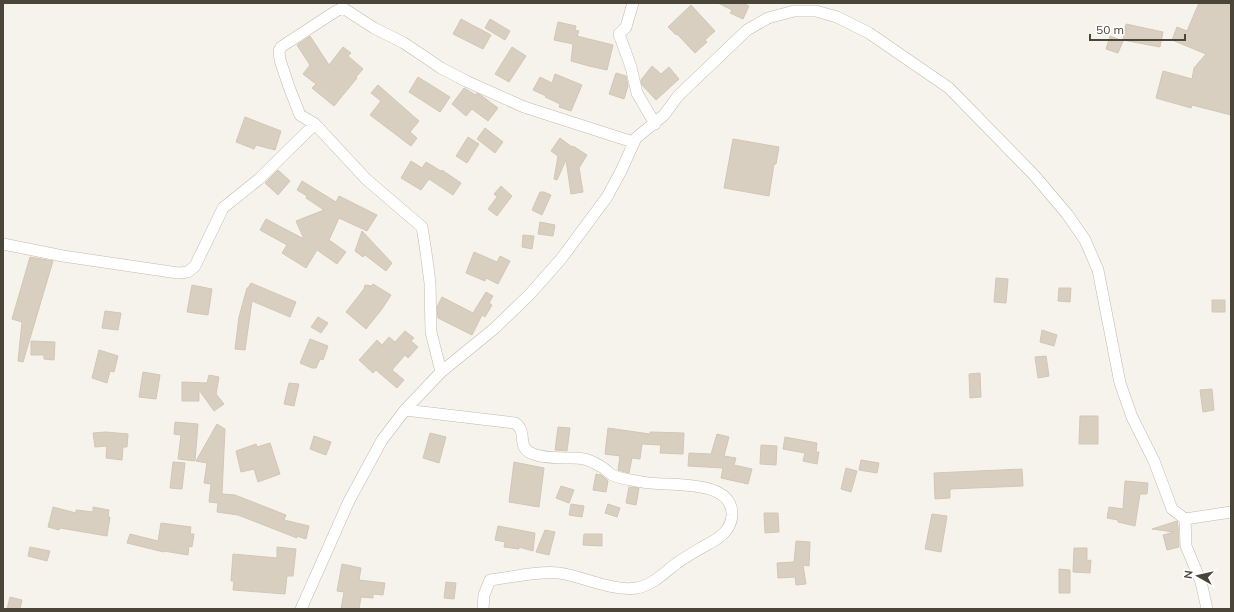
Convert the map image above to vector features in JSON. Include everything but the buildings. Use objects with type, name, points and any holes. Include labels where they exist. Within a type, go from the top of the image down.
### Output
[{"type":"street","points":[[633,3],[626,27],[619,34],[631,67],[637,93],[655,124]]},
{"type":"street","points":[[441,372],[431,332],[430,283],[422,227],[366,179],[315,124],[300,115],[284,74],[279,51],[286,44],[336,11],[343,8],[374,28],[404,43],[454,75],[524,107],[633,142]]},
{"type":"street","points":[[301,609],[349,501],[382,440],[405,410],[441,372],[495,328],[532,293],[561,259],[607,197],[636,138],[655,124],[664,115],[678,96],[747,30],[768,18],[794,11],[816,11],[837,17],[869,33],[949,88],[1034,175],[1068,214],[1085,240],[1098,270],[1120,383],[1132,417],[1154,461],[1172,509],[1185,519],[1231,512]]},
{"type":"street","points":[[3,244],[63,256],[128,266],[178,273],[188,272],[194,266],[223,208],[259,179],[315,124]]},
{"type":"street","points":[[405,410],[515,423],[520,426],[523,438],[522,444],[525,450],[535,455],[582,458],[600,466],[613,475],[646,483],[694,485],[713,490],[722,495],[729,502],[732,509],[732,521],[726,532],[718,539],[644,586],[636,588],[618,587],[560,573],[539,573],[490,580],[484,595],[483,609]]},
{"type":"street","points":[[1185,519],[1186,546],[1200,582],[1207,609]]}]
